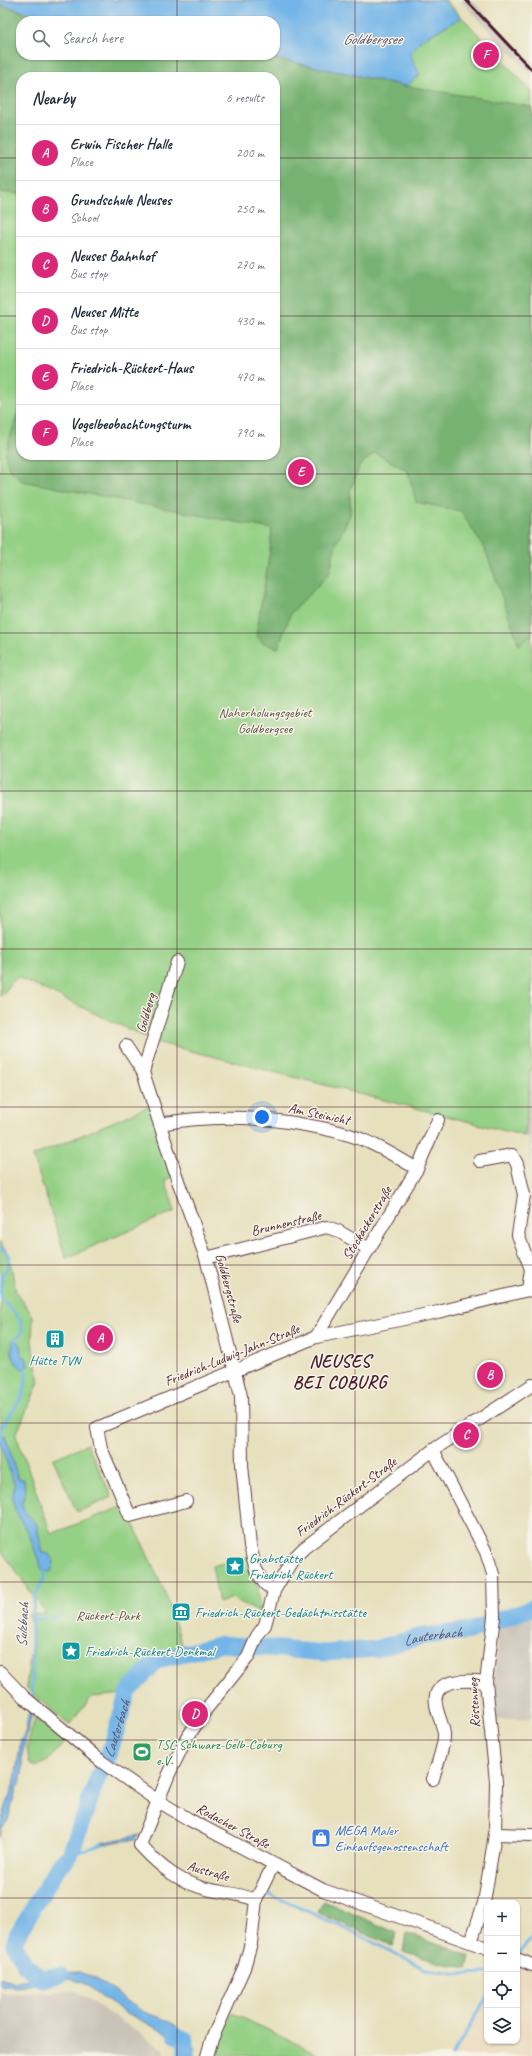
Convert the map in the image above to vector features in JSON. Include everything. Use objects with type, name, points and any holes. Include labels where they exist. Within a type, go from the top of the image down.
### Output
[{"type":"street","name":"Goldberg","points":[[143,1072],[177,962]]},
{"type":"street","name":"Goldbergstraße","points":[[126,1046],[143,1072],[187,1208],[206,1258],[241,1396],[242,1465],[250,1546],[256,1570],[265,1584],[274,1591]]},
{"type":"street","name":"Am Steinicht","points":[[160,1124],[208,1117],[278,1120],[322,1128],[360,1138],[383,1149],[417,1169]]},
{"type":"street","name":"Stockäckerstraße","points":[[316,1337],[417,1169],[438,1120]]},
{"type":"street","points":[[480,1162],[512,1155],[517,1164],[524,1195],[518,1235],[531,1269],[530,1291]]},
{"type":"street","name":"Brunnenstraße","points":[[206,1258],[327,1227],[338,1231],[369,1249]]},
{"type":"street","name":"Friedrich-Ludwig-Jahn-Straße","points":[[186,1501],[130,1516],[101,1448],[96,1428],[316,1337],[530,1291]]},
{"type":"street","name":"Friedrich-Rückert-Straße","points":[[158,1801],[185,1741],[207,1708],[252,1651],[257,1636],[265,1625],[274,1591],[293,1559],[304,1548],[433,1450],[532,1385]]},
{"type":"street","name":"Röstenweg","points":[[433,1450],[486,1552],[493,1574],[494,1620],[486,1682],[496,1782],[495,1834],[484,1903],[471,1942]]},
{"type":"street","name":"Rodacher Straße","points":[[1,1679],[106,1764],[158,1801],[190,1820],[323,1890],[484,1947]]},
{"type":"street","points":[[434,1779],[444,1735],[435,1703],[438,1692],[444,1686],[455,1680],[486,1682]]},
{"type":"street","name":"Austraße","points":[[158,1801],[142,1840],[156,1863],[176,1877],[191,1885],[242,1895],[258,1895]]},
{"type":"street","points":[[495,1834],[532,1835]]},
{"type":"street","points":[[207,2056],[212,2039],[248,1957],[258,1895],[273,1865]]},
{"type":"shaded area","points":[[460,0],[472,0],[532,63],[532,75]]},
{"type":"shaded area","points":[[532,1050],[532,1171],[529,1138],[525,1136]]},
{"type":"shaded area","points":[[532,1600],[532,1718],[496,1720],[494,1692],[500,1611]]},
{"type":"shaded area","points":[[520,1966],[532,1971],[532,2056],[453,2056],[484,2004],[484,2044],[520,2044]]},
{"type":"shaded area","points":[[0,1991],[7,1994],[76,1991],[163,2049],[164,2056],[0,2056]]},
{"type":"green space","name":"Naherholungsgebiet Goldbergsee","points":[[0,0],[446,0],[532,92],[532,1050],[525,1136],[156,1042],[17,977],[0,997]]},
{"type":"green space","points":[[0,5],[41,16],[16,16],[16,60],[280,59],[406,86],[532,107],[532,634],[519,645],[485,549],[461,511],[416,502],[408,471],[375,453],[360,465],[350,491],[350,515],[336,544],[329,574],[291,613],[278,648],[263,643],[256,635],[270,551],[272,529],[22,481],[9,469],[5,454],[16,418],[16,460],[280,460],[280,72],[16,72],[16,194],[0,192]]},
{"type":"green space","points":[[150,1106],[172,1177],[165,1180],[175,1211],[66,1258],[33,1156]]},
{"type":"green space","name":"Rückert-Park","points":[[0,1242],[9,1255],[16,1292],[33,1316],[32,1342],[39,1382],[16,1435],[51,1534],[121,1507],[130,1516],[165,1593],[184,1650],[151,1659],[124,1694],[92,1697],[69,1725],[26,1688],[33,1633],[29,1614],[46,1613],[0,1549]]},
{"type":"green space","points":[[87,1444],[112,1497],[77,1512],[53,1459]]},
{"type":"green space","points":[[248,1557],[258,1584],[258,1599],[261,1609],[258,1612],[232,1598],[219,1603],[212,1566]]},
{"type":"green space","points":[[35,1718],[65,1742],[47,1761],[36,1767],[29,1762],[27,1747]]},
{"type":"green space","points":[[324,1901],[397,1933],[392,1946],[317,1912]]},
{"type":"green space","points":[[406,1933],[470,1956],[467,1968],[441,1963],[403,1952]]},
{"type":"green space","points":[[232,2013],[323,2056],[214,2056],[218,2039]]},
{"type":"water","name":"Goldbergsee","points":[[0,0],[443,0],[461,18],[421,40],[410,54],[420,75],[406,86],[280,59],[280,16],[41,16],[0,5]]},
{"type":"water","points":[[13,1340],[19,1342],[22,1356],[26,1357],[28,1366],[22,1369],[13,1356]]},
{"type":"water","points":[[5,1435],[18,1479],[24,1479],[25,1492],[22,1504],[24,1511],[36,1523],[43,1553],[49,1554],[54,1562],[51,1572],[43,1571],[30,1537],[16,1513],[13,1500],[15,1486],[0,1443]]},
{"type":"water","points":[[216,1642],[246,1643],[245,1649],[220,1647]]},
{"type":"water","points":[[29,1712],[32,1714],[22,1755],[22,1774],[20,1784],[17,1786],[8,1820],[2,1828],[0,1837],[0,1825],[15,1780],[21,1740],[25,1733]]},
{"type":"water","points":[[113,1727],[120,1727],[110,1758],[105,1754]]},
{"type":"water","points":[[139,1835],[136,1840],[101,1845],[100,1843]]},
{"type":"water","points":[[79,1972],[103,1983],[131,2004],[146,2013],[165,2019],[176,2025],[185,2033],[196,2048],[185,2052],[174,2039],[162,2031],[124,2012],[84,1983],[70,1979],[16,1987],[0,1985],[0,1978],[13,1982],[55,1973]]},
{"type":"waterway","name":"Sulzbach","points":[[0,1247],[9,1255],[8,1267],[2,1274],[0,1294]]},
{"type":"waterway","name":"Sulzbach","points":[[0,1297],[21,1320],[22,1332],[15,1340],[15,1344]]},
{"type":"waterway","name":"Sulzbach","points":[[0,1429],[17,1405],[24,1391],[26,1383],[24,1363]]},
{"type":"waterway","name":"Sulzbach","points":[[0,1429],[4,1441]]},
{"type":"waterway","name":"Sulzbach","points":[[32,1699],[32,1619],[35,1596],[44,1579],[45,1567]]},
{"type":"waterway","name":"Lauterbach","points":[[60,1975],[42,1979],[25,1965],[14,1944],[17,1935],[58,1867],[70,1855],[97,1780],[111,1748],[128,1692],[157,1660],[222,1644],[325,1653],[375,1649],[423,1636],[469,1631],[532,1608]]},
{"type":"waterway","points":[[50,1617],[58,1617]]},
{"type":"waterway","points":[[32,1619],[44,1618]]},
{"type":"waterway","points":[[146,1843],[173,1868]]},
{"type":"waterway","points":[[70,1855],[103,1844]]},
{"type":"waterway","points":[[180,1872],[191,1877]]},
{"type":"waterway","points":[[262,1894],[271,1895],[349,1930],[425,1969],[463,1974],[484,1973]]},
{"type":"waterway","points":[[520,1952],[532,1938]]},
{"type":"waterway","points":[[452,2056],[484,2002]]},
{"type":"waterway","name":"Lauterbach","points":[[176,2035],[186,2040],[186,2056]]},
{"type":"railway","points":[[466,0],[532,70]]},
{"type":"place","name":"Vogelbeobachtungsturm","points":[[486,55]]},
{"type":"place","name":"Friedrich-Rückert-Haus","points":[[301,472]]},
{"type":"place","name":"Erwin Fischer Halle","points":[[100,1338]]},
{"type":"place","name":"Hütte TVN","points":[[55,1339]]},
{"type":"place","name":"Grundschule Neuses","points":[[490,1375]]},
{"type":"place","name":"Neuses Bahnhof","points":[[466,1435]]},
{"type":"place","name":"Grabstätte Friedrich Rückert","points":[[235,1566]]},
{"type":"place","name":"Friedrich-Rückert-Gedächtnisstätte","points":[[181,1612]]},
{"type":"place","name":"Friedrich-Rückert-Denkmal","points":[[71,1651]]},
{"type":"place","name":"Neuses Mitte","points":[[195,1714]]},
{"type":"place","name":"TSC Schwarz-Gelb-Coburg e.V.","points":[[142,1752]]},
{"type":"place","name":"MEGA Maler Einkaufsgenossenschaft","points":[[321,1838]]},
{"type":"district","name":"NEUSES BEI COBURG","points":[[340,1371]]}]
